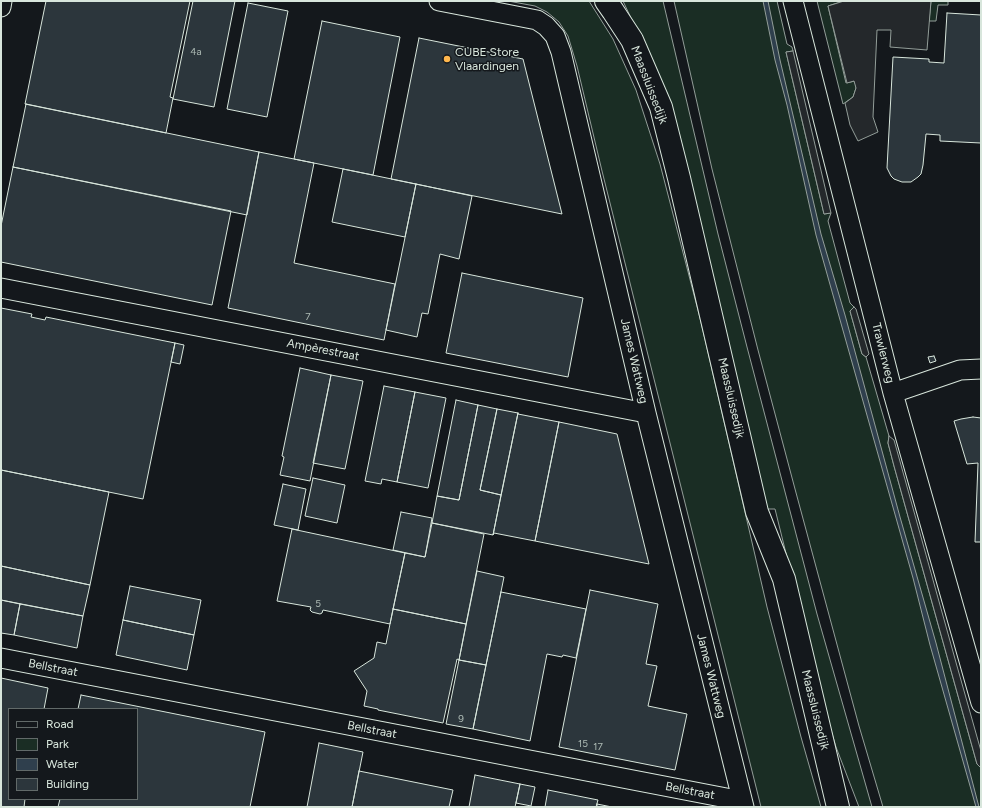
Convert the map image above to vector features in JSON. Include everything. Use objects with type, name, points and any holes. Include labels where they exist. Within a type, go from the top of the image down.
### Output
[{"type":"street","points":[[1,7],[2,1]]},
{"type":"street","name":"James Wattweg","points":[[439,1],[537,20],[546,26],[555,36],[561,52],[646,413],[743,804]]},
{"type":"street","name":"Trawlerweg","points":[[793,1],[893,393],[981,703]]},
{"type":"street","name":"Maassluissedijk","points":[[609,4],[632,40],[661,107],[681,186],[757,512],[784,579],[838,802]]},
{"type":"street","name":"Ampèrestraat","points":[[1,288],[646,413]]},
{"type":"street","points":[[893,393],[960,370],[981,369]]},
{"type":"street","name":"Bellstraat","points":[[1,658],[743,804]]},
{"type":"green space","points":[[508,1],[589,1],[613,39],[636,90],[660,164],[700,318],[767,607],[821,807],[761,807],[577,66],[568,36],[559,22],[547,12],[535,6]]},
{"type":"green space","points":[[623,1],[663,1],[718,234],[747,347],[817,614],[872,807],[859,807],[836,747],[823,703],[775,509],[766,509],[646,50]]},
{"type":"green space","points":[[674,1],[777,1],[787,44],[792,47],[793,51],[786,52],[824,214],[831,213],[828,221],[850,303],[854,307],[850,311],[862,354],[866,357],[889,436],[888,443],[894,466],[977,764],[981,768],[981,807],[883,807],[859,726],[758,350],[712,169]]},
{"type":"green space","points":[[817,1],[844,1],[828,6],[846,83],[855,81],[856,88],[853,97],[843,104]]},
{"type":"green space","points":[[931,1],[948,1],[948,5],[938,5],[936,21],[929,21]]},
{"type":"shaded area","points":[[844,1],[931,1],[927,50],[890,47],[891,30],[877,30],[873,117],[878,132],[858,141],[850,125],[845,103],[853,97],[856,88],[854,81],[847,83],[828,6]]},
{"type":"shaded area","points":[[793,51],[831,213],[824,214],[786,52]]},
{"type":"shaded area","points":[[854,307],[856,309],[869,354],[866,357],[862,354],[850,311]]},
{"type":"shaded area","points":[[889,436],[894,440],[981,751],[981,768],[977,764],[894,466],[888,443]]},
{"type":"water","points":[[763,1],[768,1],[780,60],[821,234],[936,643],[979,807],[976,807],[816,235],[787,105],[775,60]]},
{"type":"building","points":[[46,1],[190,1],[170,97],[173,98],[166,133],[25,104]]},
{"type":"building","points":[[193,1],[235,1],[214,107],[173,99]]},
{"type":"building","points":[[248,3],[288,11],[267,117],[227,109]]},
{"type":"building","points":[[947,13],[981,15],[981,143],[940,141],[940,135],[926,134],[921,174],[911,182],[902,182],[894,179],[887,168],[893,57],[929,59],[929,62],[944,63]]},
{"type":"building","points":[[322,21],[400,37],[373,175],[294,159]]},
{"type":"building","points":[[419,38],[523,59],[562,214],[391,179]]},
{"type":"building","points":[[26,104],[259,152],[247,215],[13,167]]},
{"type":"building","points":[[259,152],[314,163],[294,263],[395,284],[384,340],[228,308]]},
{"type":"building","points":[[13,167],[231,211],[212,305],[1,262],[1,226]]},
{"type":"building","points":[[343,169],[416,184],[405,237],[332,222]]},
{"type":"building","points":[[416,184],[472,196],[459,259],[440,254],[428,314],[422,313],[417,337],[386,330]]},
{"type":"building","points":[[462,273],[583,298],[568,377],[446,353]]},
{"type":"building","points":[[1,308],[32,314],[31,317],[45,320],[46,317],[175,343],[143,499],[1,470]]},
{"type":"building","points":[[175,343],[184,345],[180,364],[171,362]]},
{"type":"building","points":[[934,356],[936,361],[930,363],[928,357]]},
{"type":"building","points":[[300,368],[331,375],[310,481],[280,475],[284,457],[282,456]]},
{"type":"building","points":[[331,375],[363,381],[345,469],[313,463]]},
{"type":"building","points":[[384,386],[415,392],[397,482],[382,479],[381,484],[365,481]]},
{"type":"building","points":[[415,392],[446,398],[428,488],[397,482]]},
{"type":"building","points":[[456,400],[478,405],[459,500],[437,496]]},
{"type":"building","points":[[478,405],[497,409],[480,490],[501,495],[493,535],[432,523],[437,496],[459,500]]},
{"type":"building","points":[[497,409],[518,413],[501,495],[480,490]]},
{"type":"building","points":[[518,413],[559,422],[535,541],[494,533],[493,535]]},
{"type":"building","points":[[973,417],[981,418],[981,542],[975,542],[978,463],[967,464],[954,421]]},
{"type":"building","points":[[559,422],[617,434],[649,564],[535,541]]},
{"type":"building","points":[[1,470],[109,492],[90,585],[1,566]]},
{"type":"building","points":[[313,478],[345,485],[337,523],[305,516]]},
{"type":"building","points":[[283,484],[306,489],[298,530],[274,525]]},
{"type":"building","points":[[401,512],[432,518],[425,557],[393,550]]},
{"type":"building","points":[[432,523],[484,534],[466,624],[393,609],[405,553],[425,557]]},
{"type":"building","points":[[292,529],[405,553],[390,624],[323,610],[320,614],[312,612],[310,610],[311,607],[277,601]]},
{"type":"building","points":[[1,566],[90,585],[83,616],[1,600]]},
{"type":"building","points":[[477,571],[504,577],[486,665],[459,660]]},
{"type":"building","points":[[130,586],[201,600],[194,635],[123,620]]},
{"type":"building","points":[[590,590],[658,604],[646,664],[657,666],[648,706],[687,714],[675,770],[559,747]]},
{"type":"building","points":[[501,592],[586,609],[576,658],[547,654],[530,741],[473,729]]},
{"type":"building","points":[[1,600],[20,604],[14,635],[1,633]]},
{"type":"building","points":[[20,604],[83,616],[77,648],[14,635]]},
{"type":"building","points":[[393,609],[466,624],[459,660],[457,659],[443,723],[364,706],[367,691],[354,671],[374,658],[377,642],[386,644]]},
{"type":"building","points":[[123,620],[194,635],[187,670],[116,655]]},
{"type":"building","points":[[459,660],[486,665],[473,729],[446,724]]},
{"type":"building","points":[[1,678],[48,688],[44,708],[8,708],[8,800],[25,800],[24,807],[1,807]]},
{"type":"building","points":[[81,695],[265,732],[250,807],[58,807],[60,800],[138,800],[138,708],[78,708]]},
{"type":"building","points":[[319,743],[363,752],[352,807],[307,807]]},
{"type":"building","points":[[359,771],[453,790],[449,807],[352,807]]},
{"type":"building","points":[[475,775],[520,784],[515,807],[469,807]]},
{"type":"building","points":[[520,784],[535,787],[531,806],[516,803]]},
{"type":"building","points":[[548,790],[598,800],[596,807],[545,807]]},
{"type":"building","points":[[597,804],[612,807],[597,807]]},
{"type":"place","name":"CUBE Store Vlaardingen","points":[[447,59]]}]
